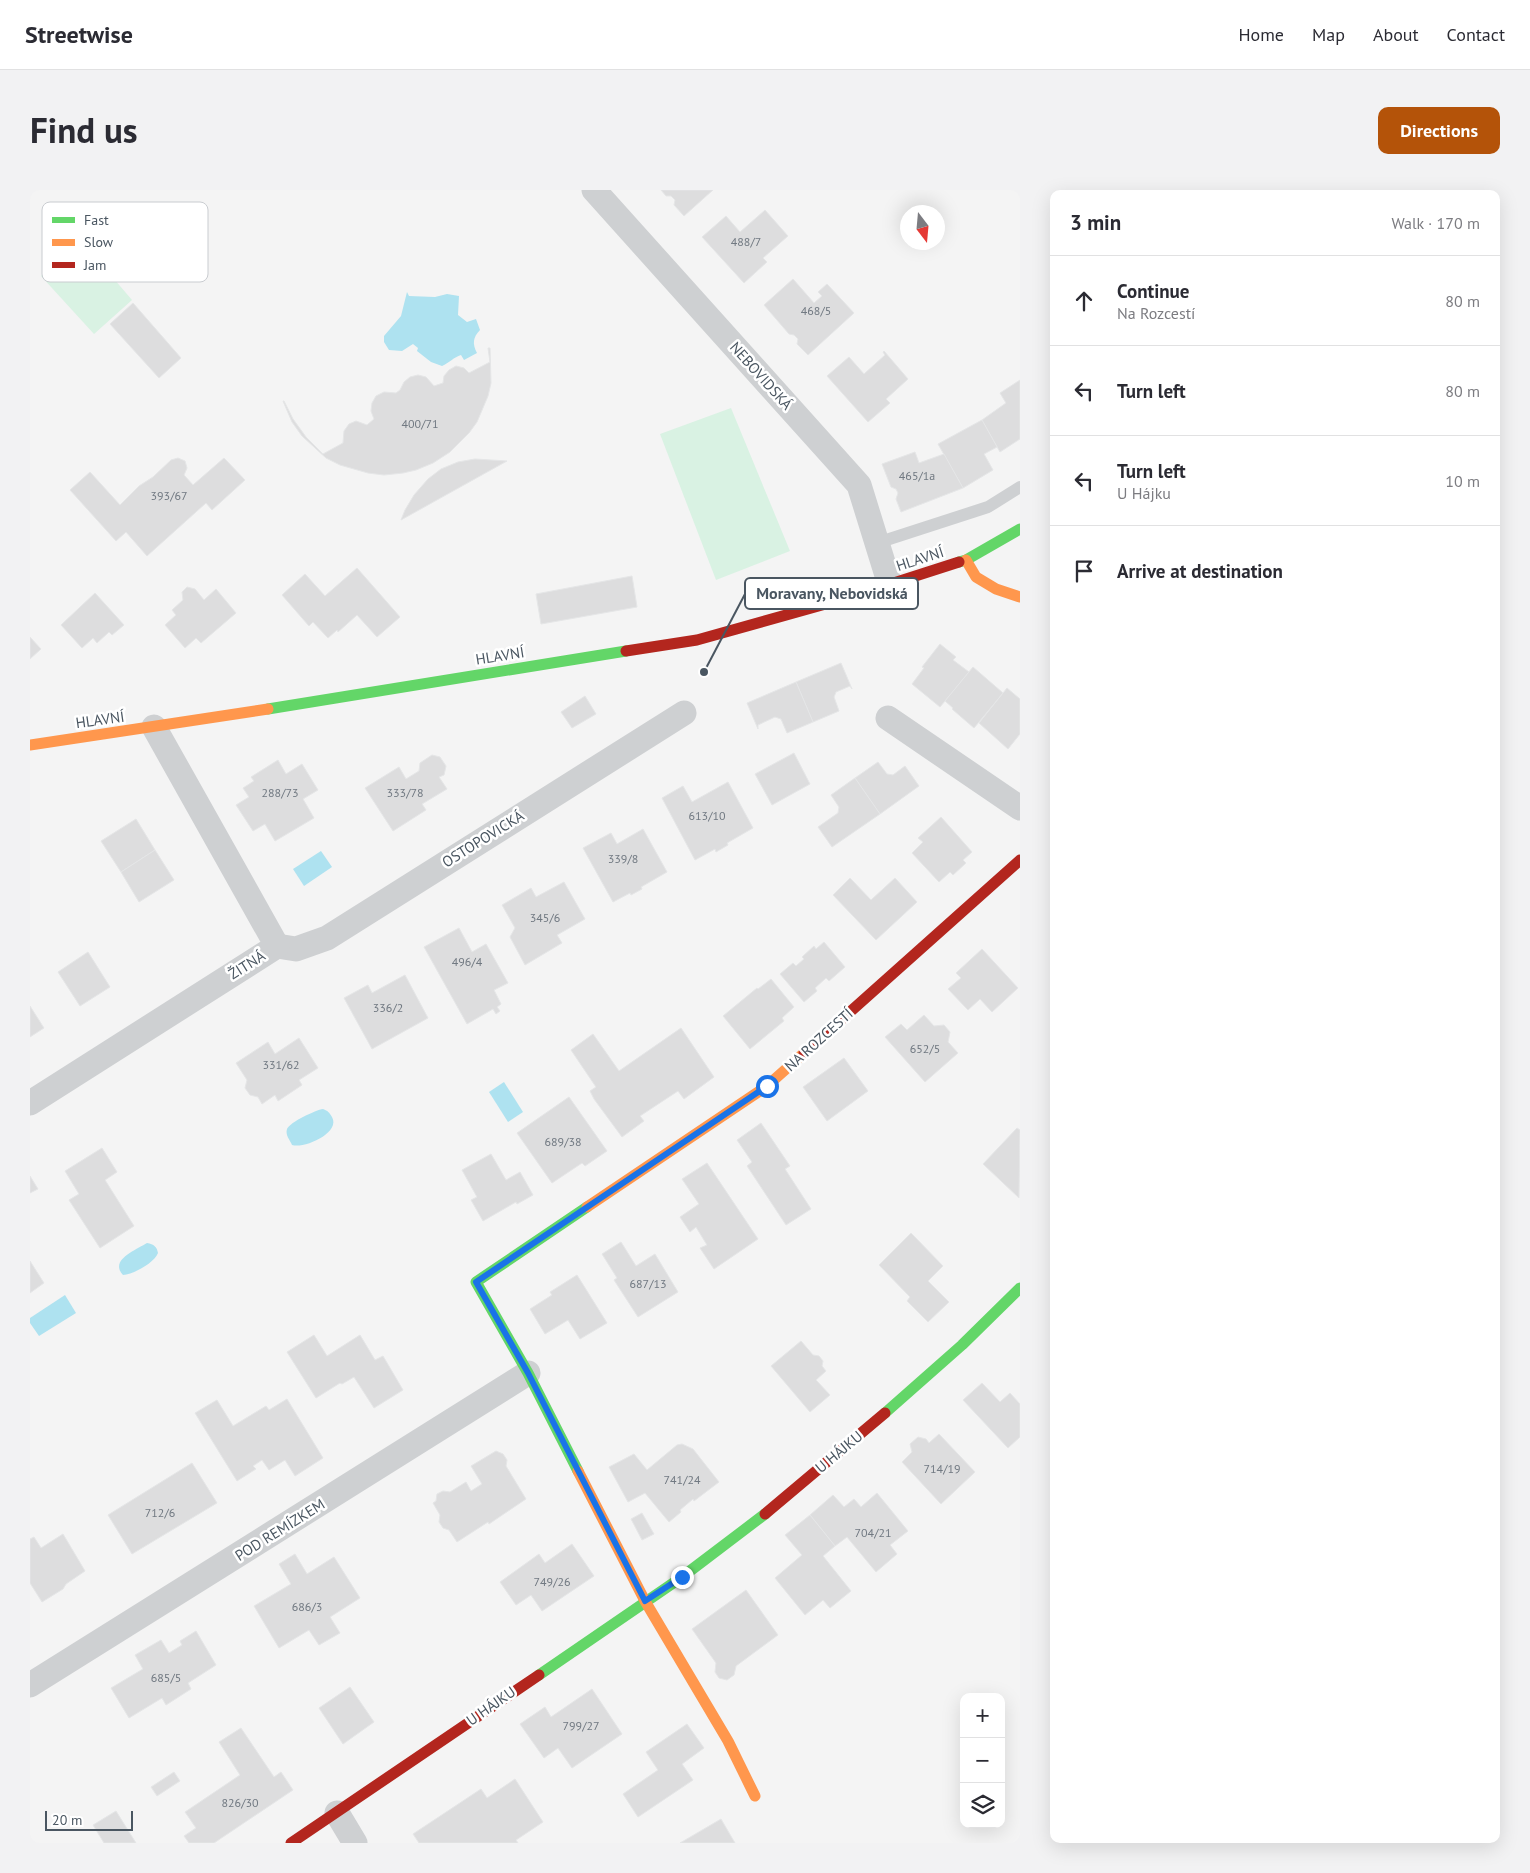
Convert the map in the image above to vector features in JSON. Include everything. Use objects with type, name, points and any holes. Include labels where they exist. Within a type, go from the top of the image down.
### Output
[{"type":"street","name":"NEBOVIDSKÁ","points":[[594,190],[859,485],[890,585]]},
{"type":"street","name":"HLAVNÍ","points":[[30,745],[154,727],[697,640],[890,585],[966,560],[1020,529]]},
{"type":"street","points":[[966,560],[976,577],[996,590],[1020,597]]},
{"type":"street","name":"OSTOPOVICKÁ","points":[[277,946],[296,949],[327,938],[684,713]]},
{"type":"street","points":[[888,718],[1020,808]]},
{"type":"street","name":"ŽITNÁ","points":[[30,1103],[277,946],[154,727]]},
{"type":"street","name":"NA ROZCESTÍ","points":[[528,1373],[476,1282],[767,1086],[1020,860]]},
{"type":"street","name":"U HÁJKU","points":[[291,1843],[682,1577],[752,1524],[865,1431],[962,1345],[1020,1288]]},
{"type":"street","points":[[528,1373],[645,1601],[728,1741],[755,1796]]},
{"type":"street","name":"POD REMÍZKEM","points":[[30,1684],[528,1373]]},
{"type":"street","points":[[337,1813],[355,1843]]},
{"type":"lane","points":[[877,543],[988,507],[1020,487]]},
{"type":"green space","points":[[46,282],[117,282],[132,300],[94,334]]},
{"type":"green space","points":[[731,408],[790,551],[716,580],[660,434]]},
{"type":"water","points":[[407,292],[409,296],[435,297],[447,294],[459,296],[458,315],[467,322],[476,319],[480,330],[474,341],[477,353],[464,360],[461,355],[458,356],[442,366],[431,362],[417,351],[418,348],[413,344],[402,351],[389,350],[384,342],[384,336],[401,316]]},
{"type":"water","points":[[321,851],[332,867],[304,886],[293,869]]},
{"type":"water","points":[[504,1082],[523,1112],[508,1122],[489,1092]]},
{"type":"water","points":[[323,1109],[332,1117],[331,1129],[320,1138],[305,1145],[292,1145],[287,1133],[289,1126]]},
{"type":"water","points":[[147,1243],[156,1247],[158,1253],[156,1257],[133,1273],[123,1275],[119,1265],[122,1260],[131,1252]]},
{"type":"water","points":[[65,1295],[76,1313],[39,1336],[30,1323],[30,1318]]},
{"type":"building","points":[[661,190],[713,190],[684,216],[674,205],[675,200],[671,196],[666,196]]},
{"type":"building","points":[[765,210],[788,236],[763,258],[767,262],[744,283],[702,237],[726,216],[740,232]]},
{"type":"building","points":[[793,279],[814,303],[822,296],[818,292],[827,284],[854,313],[808,355],[797,344],[798,339],[794,335],[789,334],[764,305]]},
{"type":"building","points":[[133,303],[181,358],[159,378],[110,324]]},
{"type":"building","points":[[488,348],[490,348],[491,383],[488,396],[477,422],[450,452],[433,463],[416,470],[384,475],[368,473],[340,465],[326,458],[302,436],[292,422],[283,401],[306,437],[323,454],[343,443],[344,431],[349,424],[356,421],[367,425],[374,419],[371,411],[372,403],[376,396],[384,392],[396,393],[410,377],[418,375],[426,377],[434,386],[443,383],[444,376],[456,366],[464,368],[469,373],[490,362]]},
{"type":"building","points":[[884,351],[908,379],[886,399],[890,403],[868,422],[827,376],[849,357],[864,374],[885,355]]},
{"type":"building","points":[[1020,380],[1020,439],[1000,452],[982,420],[1006,403],[1000,393]]},
{"type":"building","points":[[982,420],[997,447],[984,454],[993,470],[963,488],[938,444]]},
{"type":"building","points":[[915,452],[919,463],[944,454],[963,488],[901,512],[896,499],[898,493],[896,489],[891,487],[882,464]]},
{"type":"building","points":[[178,458],[185,461],[187,468],[184,475],[193,485],[224,458],[245,480],[212,510],[206,503],[147,556],[126,532],[116,541],[70,490],[90,472],[120,505],[139,486],[153,477],[171,460]]},
{"type":"building","points":[[475,459],[507,461],[401,520],[414,495],[428,479],[441,469],[458,462]]},
{"type":"building","points":[[357,568],[400,617],[377,637],[357,615],[338,632],[337,630],[328,638],[313,622],[309,626],[282,595],[305,574],[325,596]]},
{"type":"building","points":[[632,576],[637,607],[541,624],[536,594]]},
{"type":"building","points":[[187,587],[195,589],[204,600],[216,589],[236,613],[201,643],[196,638],[185,648],[165,625],[176,615],[172,610],[183,600],[182,592]]},
{"type":"building","points":[[95,593],[124,625],[112,635],[109,632],[97,643],[93,638],[82,648],[61,625]]},
{"type":"building","points":[[30,637],[41,649],[30,659]]},
{"type":"building","points":[[940,644],[956,657],[953,660],[969,672],[940,707],[912,684],[924,668],[922,667]]},
{"type":"building","points":[[841,663],[852,689],[850,686],[836,692],[834,697],[839,711],[813,722],[796,682]]},
{"type":"building","points":[[973,667],[1003,693],[974,728],[945,701]]},
{"type":"building","points":[[796,682],[813,722],[787,733],[781,719],[775,717],[758,725],[758,729],[747,703]]},
{"type":"building","points":[[1007,688],[1020,699],[1020,734],[1008,749],[979,723]]},
{"type":"building","points":[[585,696],[596,714],[572,728],[561,712]]},
{"type":"building","points":[[794,753],[810,784],[772,805],[755,774]]},
{"type":"building","points":[[432,755],[440,757],[446,766],[444,775],[439,777],[447,789],[422,804],[426,810],[393,831],[365,788],[399,767],[406,779],[419,771],[420,763]]},
{"type":"building","points":[[278,760],[286,774],[302,764],[318,790],[303,799],[314,818],[275,841],[265,824],[253,831],[236,805],[249,797],[243,788],[254,781],[251,777]]},
{"type":"building","points":[[878,762],[887,774],[893,775],[905,766],[919,786],[880,814],[855,778]]},
{"type":"building","points":[[855,778],[880,814],[832,847],[818,827],[838,813],[839,807],[831,795]]},
{"type":"building","points":[[728,782],[753,828],[727,843],[728,845],[716,852],[715,849],[695,860],[662,798],[683,786],[692,802]]},
{"type":"building","points":[[941,817],[972,852],[963,860],[966,863],[953,875],[950,872],[939,882],[912,853],[923,842],[918,838]]},
{"type":"building","points":[[136,819],[155,850],[121,872],[101,841]]},
{"type":"building","points":[[643,829],[667,872],[641,887],[642,889],[613,902],[583,848],[611,833],[617,844]]},
{"type":"building","points":[[155,850],[174,880],[139,902],[121,872]]},
{"type":"building","points":[[850,878],[871,900],[895,878],[917,902],[876,940],[833,895]]},
{"type":"building","points":[[564,882],[585,919],[557,935],[562,943],[525,965],[510,937],[515,928],[502,905],[531,888],[536,897]]},
{"type":"building","points":[[459,928],[472,952],[486,944],[508,983],[494,990],[501,1004],[497,1007],[500,1011],[496,1014],[493,1009],[467,1024],[424,947]]},
{"type":"building","points":[[824,942],[845,967],[829,981],[826,978],[815,988],[817,991],[804,1002],[780,974],[793,963],[796,966],[804,959],[802,957],[814,946],[816,949]]},
{"type":"building","points":[[982,949],[1018,988],[992,1012],[980,999],[968,1010],[948,989],[961,978],[956,973]]},
{"type":"building","points":[[88,952],[110,987],[80,1006],[58,972]]},
{"type":"building","points":[[405,975],[428,1018],[372,1049],[344,998],[368,985],[372,993]]},
{"type":"building","points":[[771,979],[794,1007],[782,1018],[784,1021],[750,1049],[723,1016]]},
{"type":"building","points":[[30,1006],[44,1028],[30,1037]]},
{"type":"building","points":[[924,1015],[934,1026],[944,1025],[950,1032],[948,1042],[958,1053],[925,1082],[885,1037],[901,1024],[907,1030]]},
{"type":"building","points":[[681,1028],[714,1077],[684,1099],[678,1091],[640,1116],[644,1121],[622,1137],[594,1099],[590,1091],[596,1087],[571,1050],[593,1034],[619,1071]]},
{"type":"building","points":[[299,1038],[318,1068],[299,1080],[302,1085],[278,1101],[275,1095],[262,1104],[258,1097],[250,1095],[245,1088],[247,1080],[236,1063],[268,1042],[275,1054]]},
{"type":"building","points":[[844,1058],[868,1091],[827,1121],[803,1087]]},
{"type":"building","points":[[569,1097],[607,1151],[585,1166],[582,1163],[552,1183],[517,1133]]},
{"type":"building","points":[[761,1123],[790,1166],[785,1169],[811,1209],[786,1225],[747,1166],[752,1162],[737,1140]]},
{"type":"building","points":[[1017,1128],[1020,1130],[1019,1198],[983,1164]]},
{"type":"building","points":[[102,1148],[117,1172],[105,1180],[134,1226],[100,1248],[69,1200],[79,1194],[65,1171]]},
{"type":"building","points":[[491,1154],[506,1180],[520,1172],[533,1195],[517,1204],[516,1202],[483,1221],[471,1200],[477,1197],[462,1170]]},
{"type":"building","points":[[707,1163],[758,1239],[714,1269],[700,1248],[707,1245],[696,1227],[690,1232],[680,1217],[699,1204],[682,1179]]},
{"type":"building","points":[[30,1176],[38,1189],[30,1193]]},
{"type":"building","points":[[911,1233],[943,1266],[928,1281],[949,1302],[928,1322],[907,1301],[910,1297],[879,1265]]},
{"type":"building","points":[[621,1242],[636,1266],[655,1254],[678,1292],[638,1317],[614,1280],[617,1278],[602,1254]]},
{"type":"building","points":[[30,1261],[44,1283],[30,1293]]},
{"type":"building","points":[[577,1275],[607,1323],[580,1339],[568,1320],[545,1334],[530,1309],[552,1295],[550,1292]]},
{"type":"building","points":[[314,1335],[327,1356],[360,1335],[375,1360],[383,1356],[403,1390],[374,1408],[354,1377],[342,1384],[340,1383],[316,1398],[287,1352]]},
{"type":"building","points":[[801,1341],[813,1355],[819,1356],[823,1361],[822,1366],[826,1371],[816,1380],[830,1395],[810,1412],[771,1366]]},
{"type":"building","points":[[982,1383],[1000,1402],[1010,1393],[1020,1404],[1020,1437],[1008,1448],[963,1400]]},
{"type":"building","points":[[287,1399],[323,1458],[295,1476],[285,1460],[269,1470],[262,1460],[253,1466],[256,1469],[237,1481],[195,1413],[217,1400],[233,1426],[266,1406],[269,1410]]},
{"type":"building","points":[[939,1434],[975,1472],[941,1504],[902,1462],[912,1452],[910,1444],[918,1437],[926,1439],[929,1443]]},
{"type":"building","points":[[682,1444],[693,1449],[719,1482],[694,1501],[693,1499],[669,1522],[645,1493],[628,1502],[609,1467],[634,1454],[647,1470],[677,1445]]},
{"type":"building","points":[[496,1451],[503,1454],[507,1460],[506,1466],[526,1499],[489,1524],[488,1522],[457,1542],[449,1530],[443,1528],[439,1522],[440,1515],[433,1503],[436,1501],[437,1494],[443,1491],[450,1492],[466,1482],[471,1491],[482,1484],[471,1466]]},
{"type":"building","points":[[192,1463],[217,1503],[132,1554],[108,1515]]},
{"type":"building","points":[[877,1493],[908,1531],[890,1545],[897,1554],[876,1572],[847,1537],[835,1546],[810,1515],[833,1495],[844,1507],[854,1499],[861,1507]]},
{"type":"building","points":[[642,1513],[654,1534],[642,1540],[631,1519]]},
{"type":"building","points":[[810,1515],[835,1546],[823,1556],[851,1591],[830,1608],[823,1600],[805,1615],[775,1578],[802,1555],[785,1535]]},
{"type":"building","points":[[63,1534],[85,1571],[66,1584],[63,1589],[42,1602],[30,1583],[30,1539],[34,1537],[41,1548]]},
{"type":"building","points":[[572,1544],[594,1576],[542,1611],[531,1595],[516,1605],[500,1582],[539,1554],[545,1563]]},
{"type":"building","points":[[295,1554],[307,1574],[334,1557],[360,1598],[330,1617],[340,1633],[319,1645],[309,1630],[279,1648],[254,1606],[291,1584],[279,1564]]},
{"type":"building","points":[[746,1590],[778,1635],[736,1666],[734,1675],[727,1680],[719,1678],[715,1672],[716,1663],[692,1629]]},
{"type":"building","points":[[196,1631],[216,1665],[188,1683],[191,1689],[166,1705],[162,1698],[129,1718],[111,1688],[143,1669],[135,1655],[161,1640],[169,1653],[182,1645],[180,1641]]},
{"type":"building","points":[[350,1687],[374,1722],[343,1744],[319,1708]]},
{"type":"building","points":[[592,1689],[622,1734],[572,1768],[558,1748],[544,1758],[520,1724],[545,1707],[551,1717]]},
{"type":"building","points":[[687,1724],[704,1748],[682,1764],[693,1780],[638,1817],[623,1794],[658,1770],[646,1752]]},
{"type":"building","points":[[241,1728],[274,1777],[281,1772],[293,1790],[214,1843],[189,1843],[184,1836],[196,1828],[185,1812],[240,1775],[219,1742]]},
{"type":"building","points":[[174,1772],[180,1781],[157,1796],[151,1787]]},
{"type":"building","points":[[515,1779],[543,1822],[516,1840],[518,1843],[419,1843],[413,1834],[481,1789],[487,1798]]},
{"type":"building","points":[[116,1811],[136,1843],[104,1843],[93,1825]]},
{"type":"building","points":[[721,1819],[735,1843],[680,1843]]},
{"type":"traffic: fast","points":[[959,562],[966,560],[1020,529]]},
{"type":"traffic: fast","points":[[268,709],[626,651]]},
{"type":"traffic: fast","points":[[578,1471],[528,1373],[476,1282],[587,1207]]},
{"type":"traffic: fast","points":[[885,1413],[962,1345],[1020,1288]]},
{"type":"traffic: fast","points":[[539,1675],[682,1577],[765,1514]]},
{"type":"traffic: slow","points":[[966,560],[976,577],[996,589],[1020,597]]},
{"type":"traffic: slow","points":[[30,745],[268,709]]},
{"type":"traffic: slow","points":[[587,1207],[767,1086],[804,1053]]},
{"type":"traffic: slow","points":[[578,1471],[645,1601],[728,1741],[755,1796]]},
{"type":"traffic: jam","points":[[626,651],[697,640],[847,598],[959,562]]},
{"type":"traffic: jam","points":[[804,1053],[1020,860]]},
{"type":"traffic: jam","points":[[765,1514],[885,1413]]},
{"type":"traffic: jam","points":[[291,1843],[539,1675]]},
{"type":"place","name":"Moravany, Nebovidská","points":[[704,672]]},
{"type":"route","points":[[682,1577],[645,1601],[528,1373],[476,1282],[767,1086]]}]
